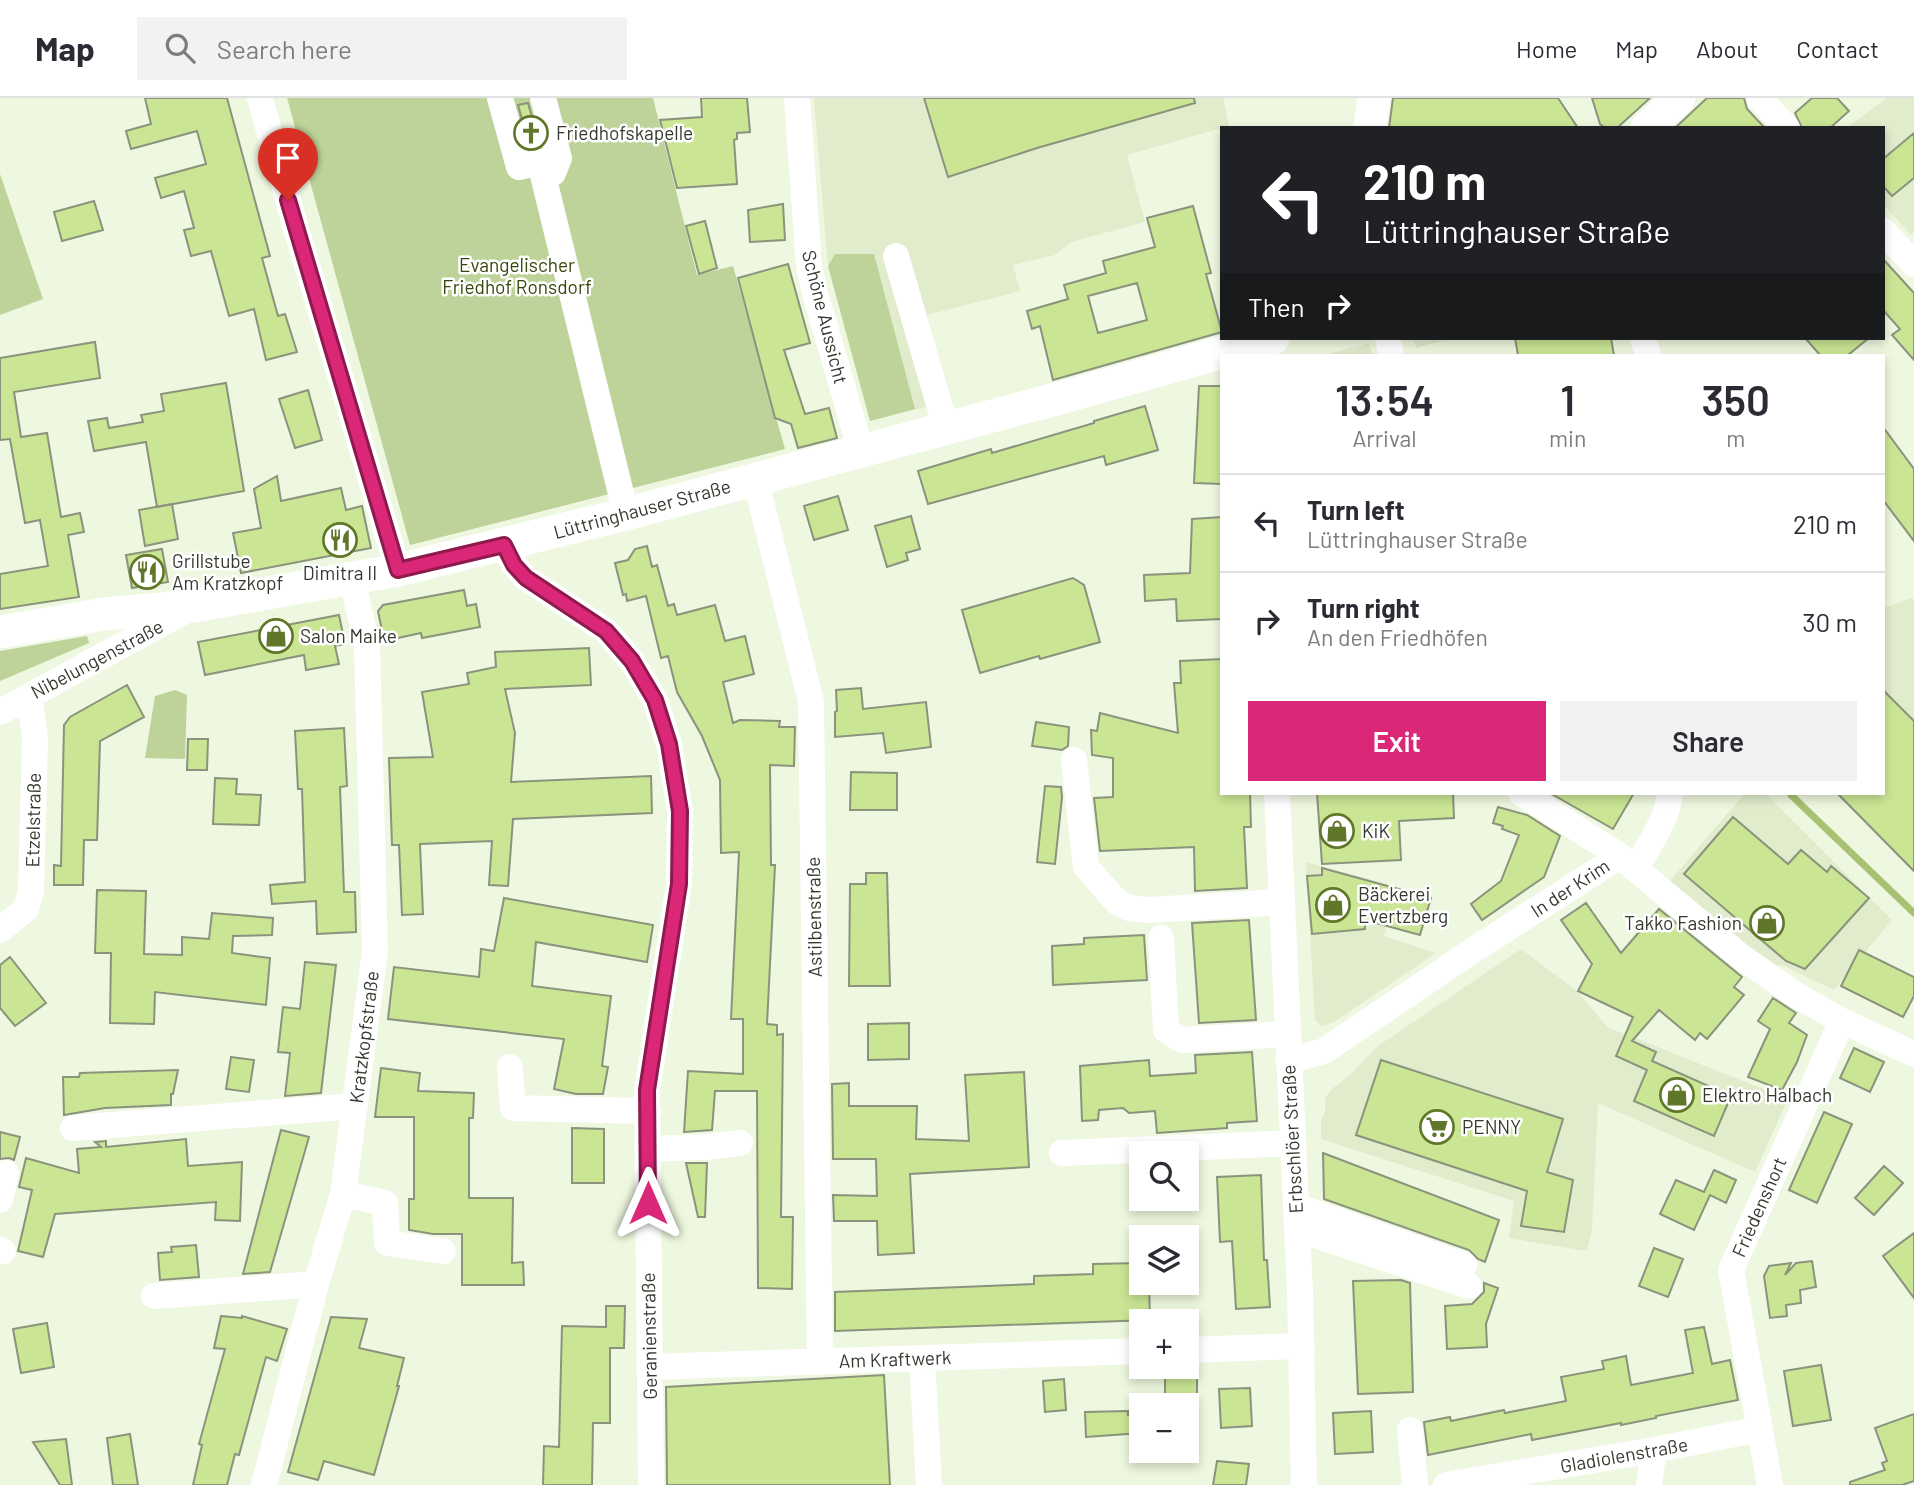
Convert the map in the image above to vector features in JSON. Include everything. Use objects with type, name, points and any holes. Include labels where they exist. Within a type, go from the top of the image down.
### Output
[{"type":"main road","points":[[1370,126],[1374,98]]},
{"type":"main road","points":[[1649,126],[1679,98]]},
{"type":"main road","name":"Lüttringhauser Straße","points":[[1226,354],[1267,340]]},
{"type":"main road","name":"Lüttringhauser Straße","points":[[0,632],[105,614],[194,606],[398,570],[626,514],[1220,356]]},
{"type":"street","points":[[260,98],[398,570]]},
{"type":"street","points":[[500,98],[519,167],[549,169]]},
{"type":"street","points":[[543,98],[549,169],[626,514]]},
{"type":"street","name":"Schöne Aussicht","points":[[797,98],[809,266],[861,450]]},
{"type":"street","points":[[1759,98],[1785,126]]},
{"type":"street","points":[[1885,233],[1914,264]]},
{"type":"street","points":[[896,256],[946,428]]},
{"type":"street","name":"Astilbenstraße","points":[[755,478],[811,702],[820,1362]]},
{"type":"street","name":"Geranienstraße","points":[[504,545],[514,565],[526,578],[606,631],[632,661],[655,700],[669,744],[680,811],[679,884],[647,1090],[651,1485]]},
{"type":"street","name":"Kratzkopfstraße","points":[[264,1485],[316,1284],[343,1194],[375,951],[367,645],[352,579]]},
{"type":"street","name":"Nibelungenstraße","points":[[0,712],[194,606]]},
{"type":"street","name":"Etzelstraße","points":[[0,930],[26,909],[31,891],[35,738],[29,696]]},
{"type":"street","points":[[1074,760],[1086,867],[1117,902],[1129,908],[1149,910],[1282,902]]},
{"type":"street","name":"Erbschlöer Straße","points":[[1277,795],[1302,1346],[1304,1485]]},
{"type":"street","points":[[1524,795],[1628,863],[1656,833],[1670,795]]},
{"type":"street","name":"In der Krim","points":[[1288,1060],[1324,1051],[1475,949],[1628,863],[1740,956],[1796,995],[1842,1021],[1914,1054]]},
{"type":"street","points":[[1161,938],[1166,1030],[1182,1040],[1287,1034]]},
{"type":"street","name":"Friedenshort","points":[[1770,1485],[1731,1270],[1842,1021]]},
{"type":"street","points":[[510,1067],[513,1108],[648,1111]]},
{"type":"street","points":[[73,1128],[355,1106]]},
{"type":"street","points":[[648,1149],[740,1143]]},
{"type":"street","points":[[1062,1153],[1293,1143]]},
{"type":"street","points":[[0,1200],[6,1173]]},
{"type":"street","points":[[343,1194],[385,1203],[387,1243],[443,1251]]},
{"type":"street","points":[[1296,1217],[1467,1275]]},
{"type":"street","points":[[154,1296],[316,1284]]},
{"type":"street","points":[[1199,1350],[1302,1346]]},
{"type":"street","name":"Am Kraftwerk","points":[[649,1367],[1129,1351]]},
{"type":"street","points":[[922,1359],[929,1485]]},
{"type":"street","name":"Gladiolenstraße","points":[[1446,1485],[1760,1429]]},
{"type":"street","points":[[1410,1430],[1415,1485]]},
{"type":"street","points":[[1649,1485],[1654,1450]]},
{"type":"shaded area","points":[[814,98],[1223,98],[1229,126],[1220,126],[1220,129],[1127,155],[1145,222],[1071,242],[1055,255],[1013,265],[1020,291],[927,315],[950,401],[870,421],[828,266]]},
{"type":"shaded area","points":[[1887,98],[1914,98],[1914,232],[1911,235],[1885,206],[1885,126],[1849,126]]},
{"type":"shaded area","points":[[1414,340],[1445,340],[1416,348]]},
{"type":"shaded area","points":[[1369,343],[1373,354],[1328,354]]},
{"type":"shaded area","points":[[1912,598],[1914,600],[1914,873],[1837,795],[1885,795],[1885,607]]},
{"type":"shaded area","points":[[1743,795],[1767,795],[1892,920],[1834,990],[1780,964],[1775,969],[1670,881]]},
{"type":"shaded area","points":[[1306,862],[1397,887],[1384,936],[1436,953],[1334,1022],[1322,1026],[1315,1020]]},
{"type":"shaded area","points":[[1521,949],[1577,991],[1607,1027],[1788,1099],[1755,1172],[1598,1103],[1592,1230],[1587,1251],[1509,1238],[1514,1201],[1321,1139],[1325,1098],[1332,1089],[1378,1046]]},
{"type":"green space","name":"Evangelischer Friedhof Ronsdorf","points":[[287,98],[653,98],[697,275],[733,266],[785,449],[410,545]]},
{"type":"green space","points":[[0,174],[43,299],[0,315]]},
{"type":"green space","points":[[835,254],[874,254],[915,409],[870,421],[828,266]]},
{"type":"green space","points":[[87,636],[89,643],[0,681],[0,651]]},
{"type":"green space","points":[[175,690],[187,695],[185,759],[145,758],[155,696]]},
{"type":"building","points":[[145,98],[227,98],[270,256],[262,258],[278,316],[285,314],[297,352],[266,360],[254,309],[229,316],[211,251],[191,256],[184,230],[194,228],[184,191],[161,198],[155,178],[206,164],[197,131],[131,149],[126,131],[151,124]]},
{"type":"building","points":[[701,98],[747,98],[750,132],[737,133],[737,139],[734,140],[737,184],[677,188],[660,120],[702,117]]},
{"type":"building","points":[[924,98],[1194,98],[1195,103],[1037,148],[948,177]]},
{"type":"building","points":[[1393,98],[1558,98],[1577,126],[1389,126]]},
{"type":"building","points":[[1592,98],[1650,98],[1619,126],[1600,124]]},
{"type":"building","points":[[1707,98],[1744,98],[1747,109],[1763,126],[1677,126]]},
{"type":"building","points":[[1812,98],[1837,98],[1849,111],[1832,126],[1801,126],[1795,113]]},
{"type":"building","points":[[528,103],[540,146],[530,148],[518,105]]},
{"type":"building","points":[[1914,133],[1914,178],[1892,196],[1885,188],[1885,157]]},
{"type":"building","points":[[94,201],[103,230],[62,241],[54,212]]},
{"type":"building","points":[[783,204],[785,240],[750,242],[748,210]]},
{"type":"building","points":[[1193,206],[1211,273],[1206,274],[1220,333],[1053,380],[1040,326],[1032,329],[1027,311],[1068,299],[1064,285],[1106,273],[1103,261],[1155,247],[1147,218]],"holes":[[[1137,283],[1147,320],[1098,333],[1088,296]]]},
{"type":"building","points":[[705,221],[717,268],[699,274],[686,226]]},
{"type":"building","points":[[1885,261],[1914,293],[1914,360],[1892,335],[1900,329],[1885,312]]},
{"type":"building","points":[[788,264],[810,343],[784,350],[805,414],[829,408],[837,438],[798,448],[791,424],[775,418],[738,278]]},
{"type":"building","points":[[1515,340],[1611,340],[1614,354],[1518,354]]},
{"type":"building","points":[[1807,340],[1867,340],[1849,354],[1819,354]]},
{"type":"building","points":[[95,342],[100,378],[14,392],[21,437],[47,433],[61,517],[80,513],[84,532],[68,535],[79,597],[0,609],[0,574],[48,566],[40,520],[25,523],[10,439],[0,440],[0,358]]},
{"type":"building","points":[[226,383],[244,491],[157,507],[146,442],[94,451],[88,421],[107,418],[109,428],[143,422],[141,415],[164,411],[161,394]]},
{"type":"building","points":[[1199,386],[1220,386],[1220,484],[1194,483]]},
{"type":"building","points":[[308,390],[322,440],[295,448],[279,399]]},
{"type":"building","points":[[1145,406],[1158,450],[1106,465],[1104,456],[928,504],[918,471],[991,449],[992,453]]},
{"type":"building","points":[[1885,430],[1914,469],[1914,541],[1885,503]]},
{"type":"building","points":[[277,476],[281,501],[341,488],[346,510],[362,506],[371,548],[241,573],[233,533],[261,528],[254,489]]},
{"type":"building","points":[[838,496],[848,530],[814,540],[804,506]]},
{"type":"building","points":[[172,504],[178,539],[145,546],[139,510]]},
{"type":"building","points":[[911,516],[920,549],[906,553],[908,560],[887,567],[875,526]]},
{"type":"building","points":[[1220,517],[1220,619],[1177,621],[1176,599],[1145,601],[1144,575],[1190,573],[1192,519]]},
{"type":"building","points":[[647,546],[652,567],[657,565],[668,606],[674,604],[677,615],[715,605],[725,641],[745,636],[754,674],[723,682],[733,723],[740,720],[780,721],[779,727],[795,727],[794,766],[770,765],[771,865],[775,865],[767,1024],[777,1025],[777,1035],[783,1034],[781,1217],[793,1217],[792,1289],[758,1288],[757,1091],[715,1091],[712,1130],[684,1132],[688,1071],[743,1074],[743,1019],[731,1019],[739,852],[721,853],[720,780],[702,736],[677,692],[668,656],[661,658],[646,596],[627,601],[626,594],[623,595],[615,563],[628,560],[635,549]]},
{"type":"building","points":[[162,549],[168,582],[132,588],[126,555]]},
{"type":"building","points":[[1073,578],[1084,585],[1100,642],[980,673],[962,610]]},
{"type":"building","points":[[464,590],[467,606],[476,604],[480,627],[422,638],[421,633],[384,641],[378,611],[383,605]]},
{"type":"building","points":[[339,615],[345,644],[335,646],[339,664],[306,670],[304,655],[205,675],[198,642]]},
{"type":"building","points":[[589,648],[591,685],[505,689],[515,733],[511,782],[651,776],[652,813],[513,819],[508,886],[489,885],[492,841],[420,844],[423,914],[402,915],[399,845],[392,845],[389,758],[433,757],[422,692],[469,684],[467,673],[496,667],[495,652]]},
{"type":"building","points":[[1220,659],[1220,795],[1250,795],[1251,827],[1244,827],[1247,888],[1195,891],[1194,847],[1100,851],[1094,798],[1113,797],[1113,758],[1092,755],[1091,730],[1097,731],[1100,713],[1178,733],[1174,683],[1181,683],[1180,661]]},
{"type":"building","points":[[127,685],[144,717],[100,741],[97,840],[84,840],[83,885],[54,885],[54,865],[61,866],[64,725],[70,717]]},
{"type":"building","points":[[861,688],[863,709],[926,702],[931,747],[886,753],[883,733],[835,737],[836,690]]},
{"type":"building","points":[[1885,692],[1914,721],[1914,871],[1839,795],[1885,795]]},
{"type":"building","points":[[1036,722],[1069,727],[1068,746],[1062,750],[1032,746]]},
{"type":"building","points":[[344,728],[347,786],[340,787],[344,892],[355,892],[356,932],[317,934],[316,901],[272,904],[270,885],[305,882],[302,789],[298,789],[295,731]]},
{"type":"building","points":[[188,739],[208,739],[207,770],[187,770]]},
{"type":"building","points":[[851,772],[897,773],[897,810],[850,810]]},
{"type":"building","points":[[215,778],[237,779],[236,794],[261,795],[259,825],[213,824]]},
{"type":"building","points":[[1045,786],[1061,787],[1055,864],[1037,862]]},
{"type":"building","points":[[1317,795],[1453,795],[1454,818],[1399,821],[1401,860],[1322,864]]},
{"type":"building","points":[[1554,795],[1633,795],[1613,829]]},
{"type":"building","points":[[1498,807],[1527,815],[1560,836],[1544,877],[1482,920],[1471,904],[1501,881],[1519,835],[1493,823]]},
{"type":"building","points":[[1733,817],[1788,864],[1801,850],[1827,872],[1831,866],[1869,898],[1805,969],[1786,961],[1684,874]]},
{"type":"building","points":[[1322,868],[1431,898],[1420,935],[1365,920],[1365,929],[1312,934],[1307,876],[1322,875]]},
{"type":"building","points":[[866,873],[887,873],[890,986],[849,986],[850,884],[866,884]]},
{"type":"building","points":[[97,890],[146,891],[144,954],[182,955],[182,937],[209,939],[212,913],[273,918],[272,935],[233,936],[232,953],[270,958],[266,1005],[155,992],[154,1024],[110,1023],[111,953],[95,953]]},
{"type":"building","points":[[504,898],[653,925],[647,962],[536,942],[532,986],[611,996],[602,1066],[608,1067],[603,1094],[576,1094],[554,1089],[564,1039],[388,1019],[394,967],[479,977],[481,949],[494,951]]},
{"type":"building","points":[[1586,903],[1621,953],[1659,909],[1742,977],[1734,987],[1744,995],[1707,1039],[1700,1033],[1695,1040],[1659,1010],[1632,1041],[1656,1052],[1652,1061],[1731,1096],[1714,1136],[1634,1101],[1647,1070],[1616,1056],[1633,1017],[1578,991],[1592,964],[1561,920]]},
{"type":"building","points":[[1249,920],[1256,1020],[1199,1023],[1192,923]]},
{"type":"building","points":[[1144,935],[1147,980],[1053,985],[1052,946],[1084,944],[1084,938]]},
{"type":"building","points":[[1859,950],[1914,977],[1914,996],[1903,1017],[1841,986]]},
{"type":"building","points":[[10,957],[46,1003],[15,1026],[0,1008],[0,965]]},
{"type":"building","points":[[305,962],[336,965],[321,1093],[285,1096],[290,1053],[278,1052],[283,1007],[300,1009]]},
{"type":"building","points":[[1773,998],[1796,1013],[1789,1023],[1807,1035],[1782,1090],[1748,1077],[1770,1029],[1758,1021]]},
{"type":"building","points":[[909,1023],[909,1059],[868,1060],[868,1024]]},
{"type":"building","points":[[1854,1048],[1884,1062],[1870,1092],[1840,1078]]},
{"type":"building","points":[[1252,1052],[1257,1121],[1227,1123],[1227,1128],[1157,1133],[1155,1111],[1129,1113],[1123,1108],[1099,1110],[1098,1120],[1082,1121],[1080,1066],[1149,1060],[1150,1076],[1196,1073],[1195,1055]]},
{"type":"building","points":[[231,1057],[254,1060],[249,1092],[226,1089]]},
{"type":"building","name":"PENNY","points":[[1381,1060],[1563,1119],[1547,1172],[1573,1180],[1564,1232],[1521,1226],[1527,1191],[1356,1135]]},
{"type":"building","points":[[381,1068],[420,1073],[418,1091],[474,1093],[473,1118],[469,1118],[469,1198],[513,1198],[512,1263],[523,1262],[524,1285],[462,1285],[462,1234],[433,1234],[409,1230],[409,1199],[414,1199],[414,1117],[375,1117]]},
{"type":"building","points":[[178,1070],[171,1094],[171,1105],[105,1108],[64,1115],[63,1077],[79,1077],[80,1073]]},
{"type":"building","points":[[1024,1072],[1029,1167],[910,1174],[914,1253],[878,1255],[877,1221],[834,1221],[833,1195],[877,1196],[876,1159],[833,1159],[832,1084],[849,1083],[849,1106],[917,1106],[916,1139],[969,1141],[965,1075]]},
{"type":"building","points":[[1824,1112],[1852,1124],[1817,1203],[1789,1190]]},
{"type":"building","points":[[572,1128],[604,1129],[604,1183],[572,1183]]},
{"type":"building","points":[[281,1130],[309,1137],[270,1272],[243,1274]]},
{"type":"building","points":[[0,1132],[20,1137],[14,1160],[0,1159]]},
{"type":"building","points":[[186,1139],[188,1166],[242,1162],[240,1221],[215,1220],[216,1202],[55,1214],[43,1257],[18,1251],[32,1190],[19,1187],[26,1158],[79,1173],[77,1149],[101,1147],[95,1142],[106,1141],[106,1147]]},
{"type":"building","points":[[1323,1153],[1499,1220],[1485,1262],[1469,1250],[1324,1199]]},
{"type":"building","points":[[686,1163],[707,1163],[705,1217],[698,1217]]},
{"type":"building","points":[[1884,1166],[1903,1183],[1874,1215],[1855,1198]]},
{"type":"building","points":[[1714,1170],[1736,1180],[1726,1203],[1710,1195],[1694,1230],[1660,1214],[1676,1180],[1704,1192]]},
{"type":"building","points":[[1261,1175],[1264,1260],[1267,1260],[1270,1307],[1236,1309],[1232,1241],[1220,1242],[1217,1177]]},
{"type":"building","points":[[1914,1233],[1914,1298],[1883,1256]]},
{"type":"building","points":[[196,1245],[199,1277],[160,1280],[158,1253],[172,1252],[171,1247]]},
{"type":"building","points":[[1654,1248],[1683,1259],[1668,1297],[1639,1286]]},
{"type":"building","points":[[1812,1261],[1816,1287],[1800,1290],[1801,1303],[1786,1305],[1787,1316],[1770,1318],[1764,1276],[1769,1266],[1791,1263],[1785,1275],[1796,1263]]},
{"type":"building","points":[[1129,1263],[1129,1295],[1149,1295],[1150,1309],[1129,1309],[1129,1321],[835,1331],[835,1292],[1034,1284],[1034,1276],[1093,1274],[1093,1264]]},
{"type":"building","points":[[1401,1280],[1410,1283],[1413,1392],[1358,1394],[1353,1281]]},
{"type":"building","points":[[1484,1283],[1498,1288],[1486,1324],[1487,1347],[1447,1349],[1445,1306],[1472,1304],[1484,1292]]},
{"type":"building","points":[[606,1306],[625,1306],[624,1348],[610,1348],[610,1423],[593,1423],[592,1485],[543,1485],[544,1446],[559,1447],[562,1326],[606,1327]]},
{"type":"building","points":[[221,1316],[242,1316],[287,1329],[277,1361],[266,1357],[239,1455],[235,1454],[227,1485],[193,1485],[202,1445],[199,1444],[225,1349],[214,1348]]},
{"type":"building","points":[[331,1317],[367,1319],[359,1348],[404,1358],[399,1386],[374,1475],[324,1461],[318,1480],[288,1472]]},
{"type":"building","points":[[47,1323],[54,1367],[21,1373],[13,1329]]},
{"type":"building","points":[[1704,1327],[1712,1364],[1730,1360],[1738,1400],[1621,1425],[1532,1440],[1531,1434],[1428,1455],[1424,1422],[1450,1417],[1451,1421],[1566,1401],[1561,1377],[1604,1369],[1602,1361],[1626,1356],[1631,1385],[1693,1373],[1685,1330]]},
{"type":"building","points":[[1821,1365],[1831,1420],[1793,1426],[1784,1371]]},
{"type":"building","points":[[884,1375],[890,1485],[667,1485],[666,1387]]},
{"type":"building","points":[[1064,1379],[1066,1410],[1045,1412],[1043,1381]]},
{"type":"building","points":[[1165,1379],[1197,1379],[1197,1393],[1165,1393]]},
{"type":"building","points":[[1250,1388],[1252,1426],[1221,1428],[1219,1389]]},
{"type":"building","points":[[1128,1411],[1129,1434],[1086,1437],[1085,1412]]},
{"type":"building","points":[[1371,1411],[1373,1452],[1335,1454],[1333,1413]]},
{"type":"building","points":[[1914,1414],[1914,1481],[1902,1485],[1850,1485],[1850,1482],[1885,1470],[1882,1463],[1887,1461],[1875,1428]]},
{"type":"building","points":[[130,1434],[138,1485],[113,1485],[107,1438]]},
{"type":"building","points":[[66,1439],[72,1485],[60,1485],[33,1442]]},
{"type":"building","points":[[1217,1461],[1249,1464],[1246,1485],[1213,1485]]},
{"type":"waterway","points":[[1791,795],[1914,913]]},
{"type":"place","name":"Friedhofskapelle","points":[[531,133]]},
{"type":"place","name":"Dimitra II","points":[[340,540]]},
{"type":"place","name":"Grillstube Am Kratzkopf","points":[[147,572]]},
{"type":"place","name":"Salon Maike","points":[[276,636]]},
{"type":"place","name":"KiK","points":[[1337,831]]},
{"type":"place","name":"Bäckerei Evertzberg","points":[[1333,905]]},
{"type":"place","name":"Takko Fashion","points":[[1767,923]]},
{"type":"place","name":"Elektro Halbach","points":[[1677,1095]]},
{"type":"place","name":"PENNY","points":[[1437,1127]]},
{"type":"route","points":[[288,200],[398,570],[504,545],[514,565],[526,578],[606,631],[632,661],[655,700],[669,744],[680,811],[679,884],[647,1090],[648,1203]]}]
